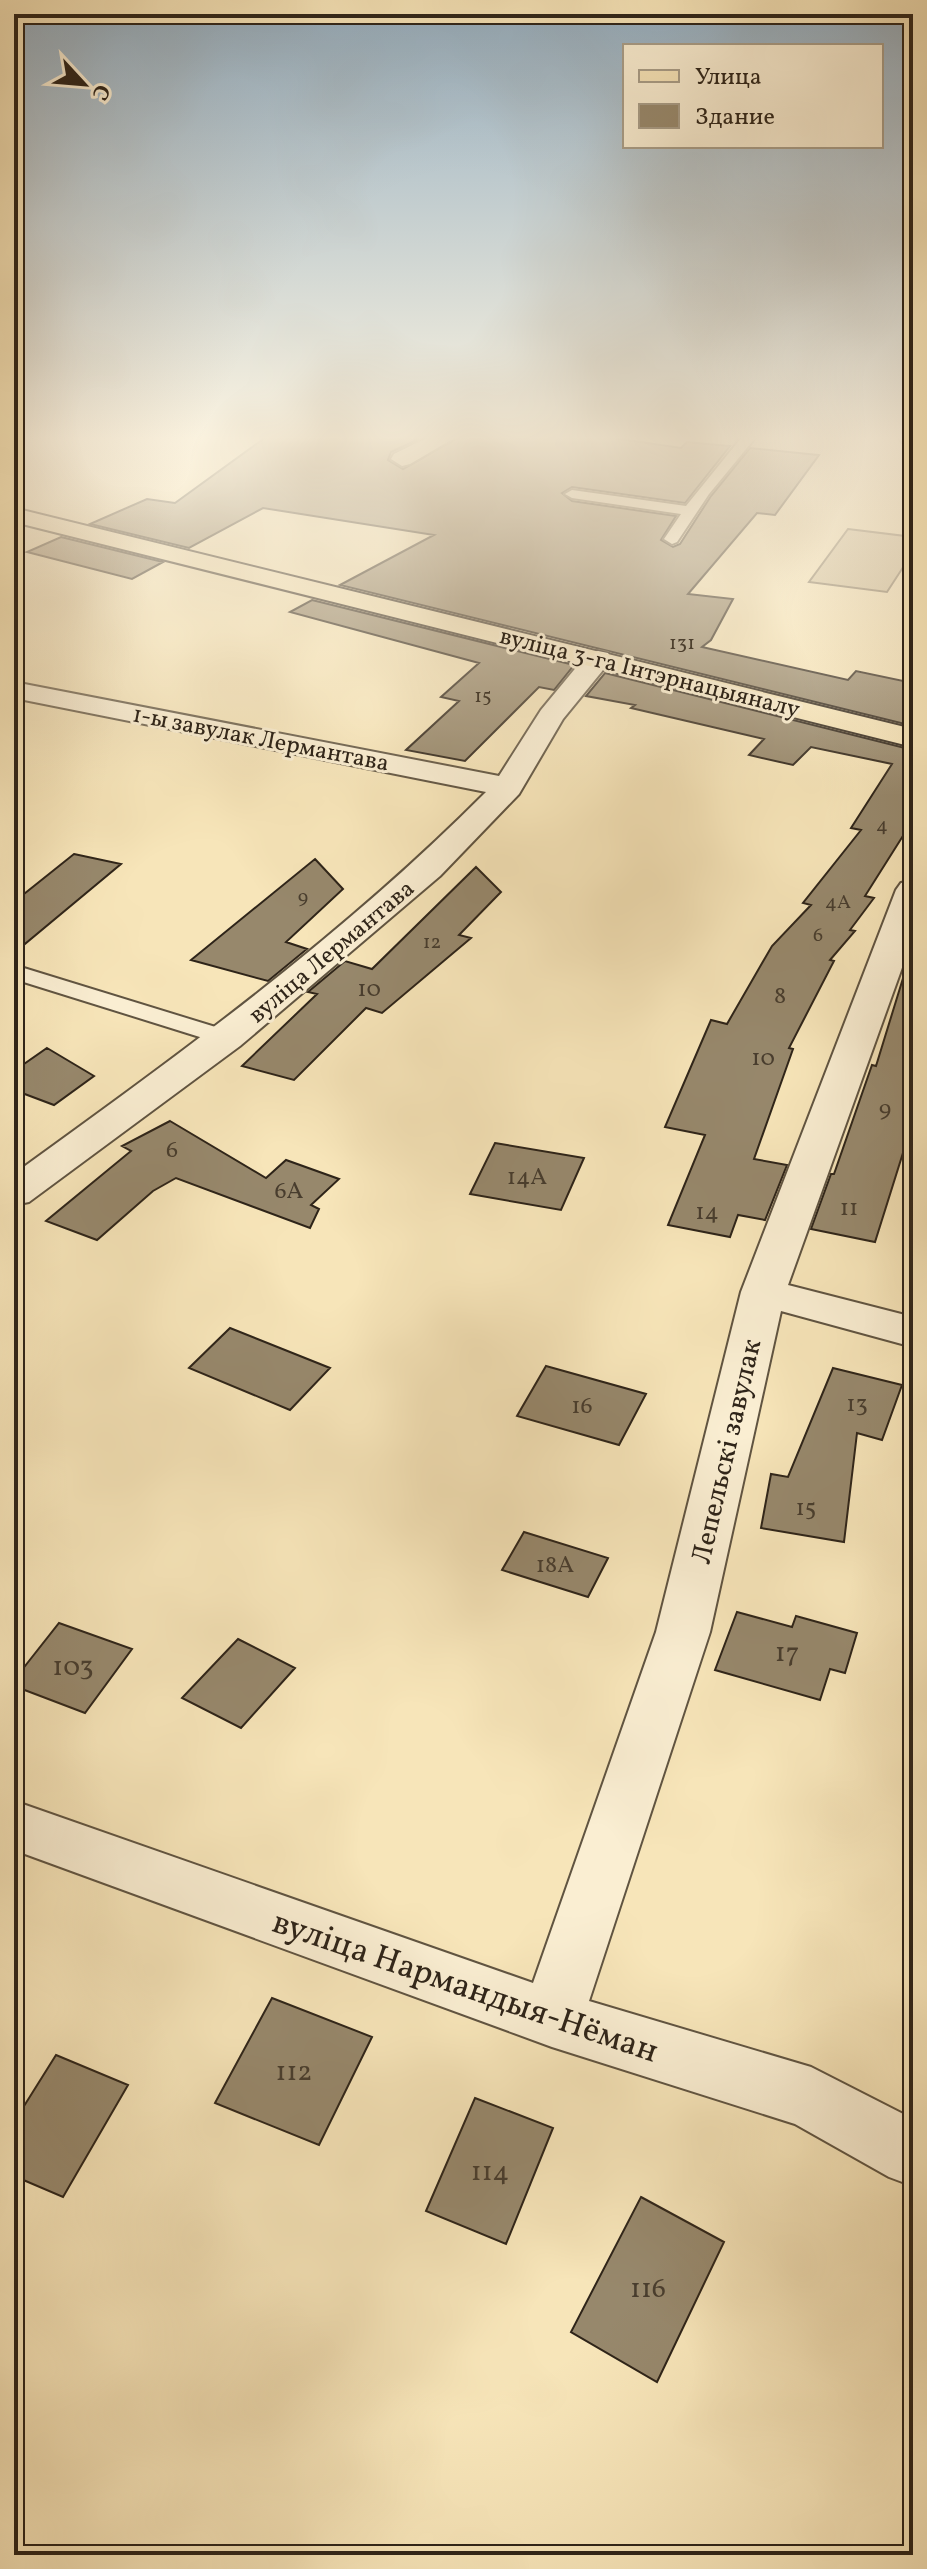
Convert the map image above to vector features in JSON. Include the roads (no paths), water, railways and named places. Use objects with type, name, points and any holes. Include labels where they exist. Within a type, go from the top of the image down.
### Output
[{"type":"main road","name":"вуліца 3-га Інтэрнацыяналу","points":[[184,557],[913,738]]},
{"type":"street","name":"вуліца Лермантава","points":[[14,1193],[227,1038],[428,869],[508,787],[551,716],[598,659]]},
{"type":"street","name":"1-ы завулак Лермантава","points":[[14,690],[508,787]]},
{"type":"street","name":"Лепельскі завулак","points":[[552,2018],[683,1632],[763,1292],[913,890]]},
{"type":"street","points":[[763,1292],[913,1332]]},
{"type":"street","name":"вуліца Нармандыя-Нёман","points":[[15,1828],[552,2018],[811,2098],[913,2154]]},
{"type":"lane","points":[[14,972],[227,1038]]}]
